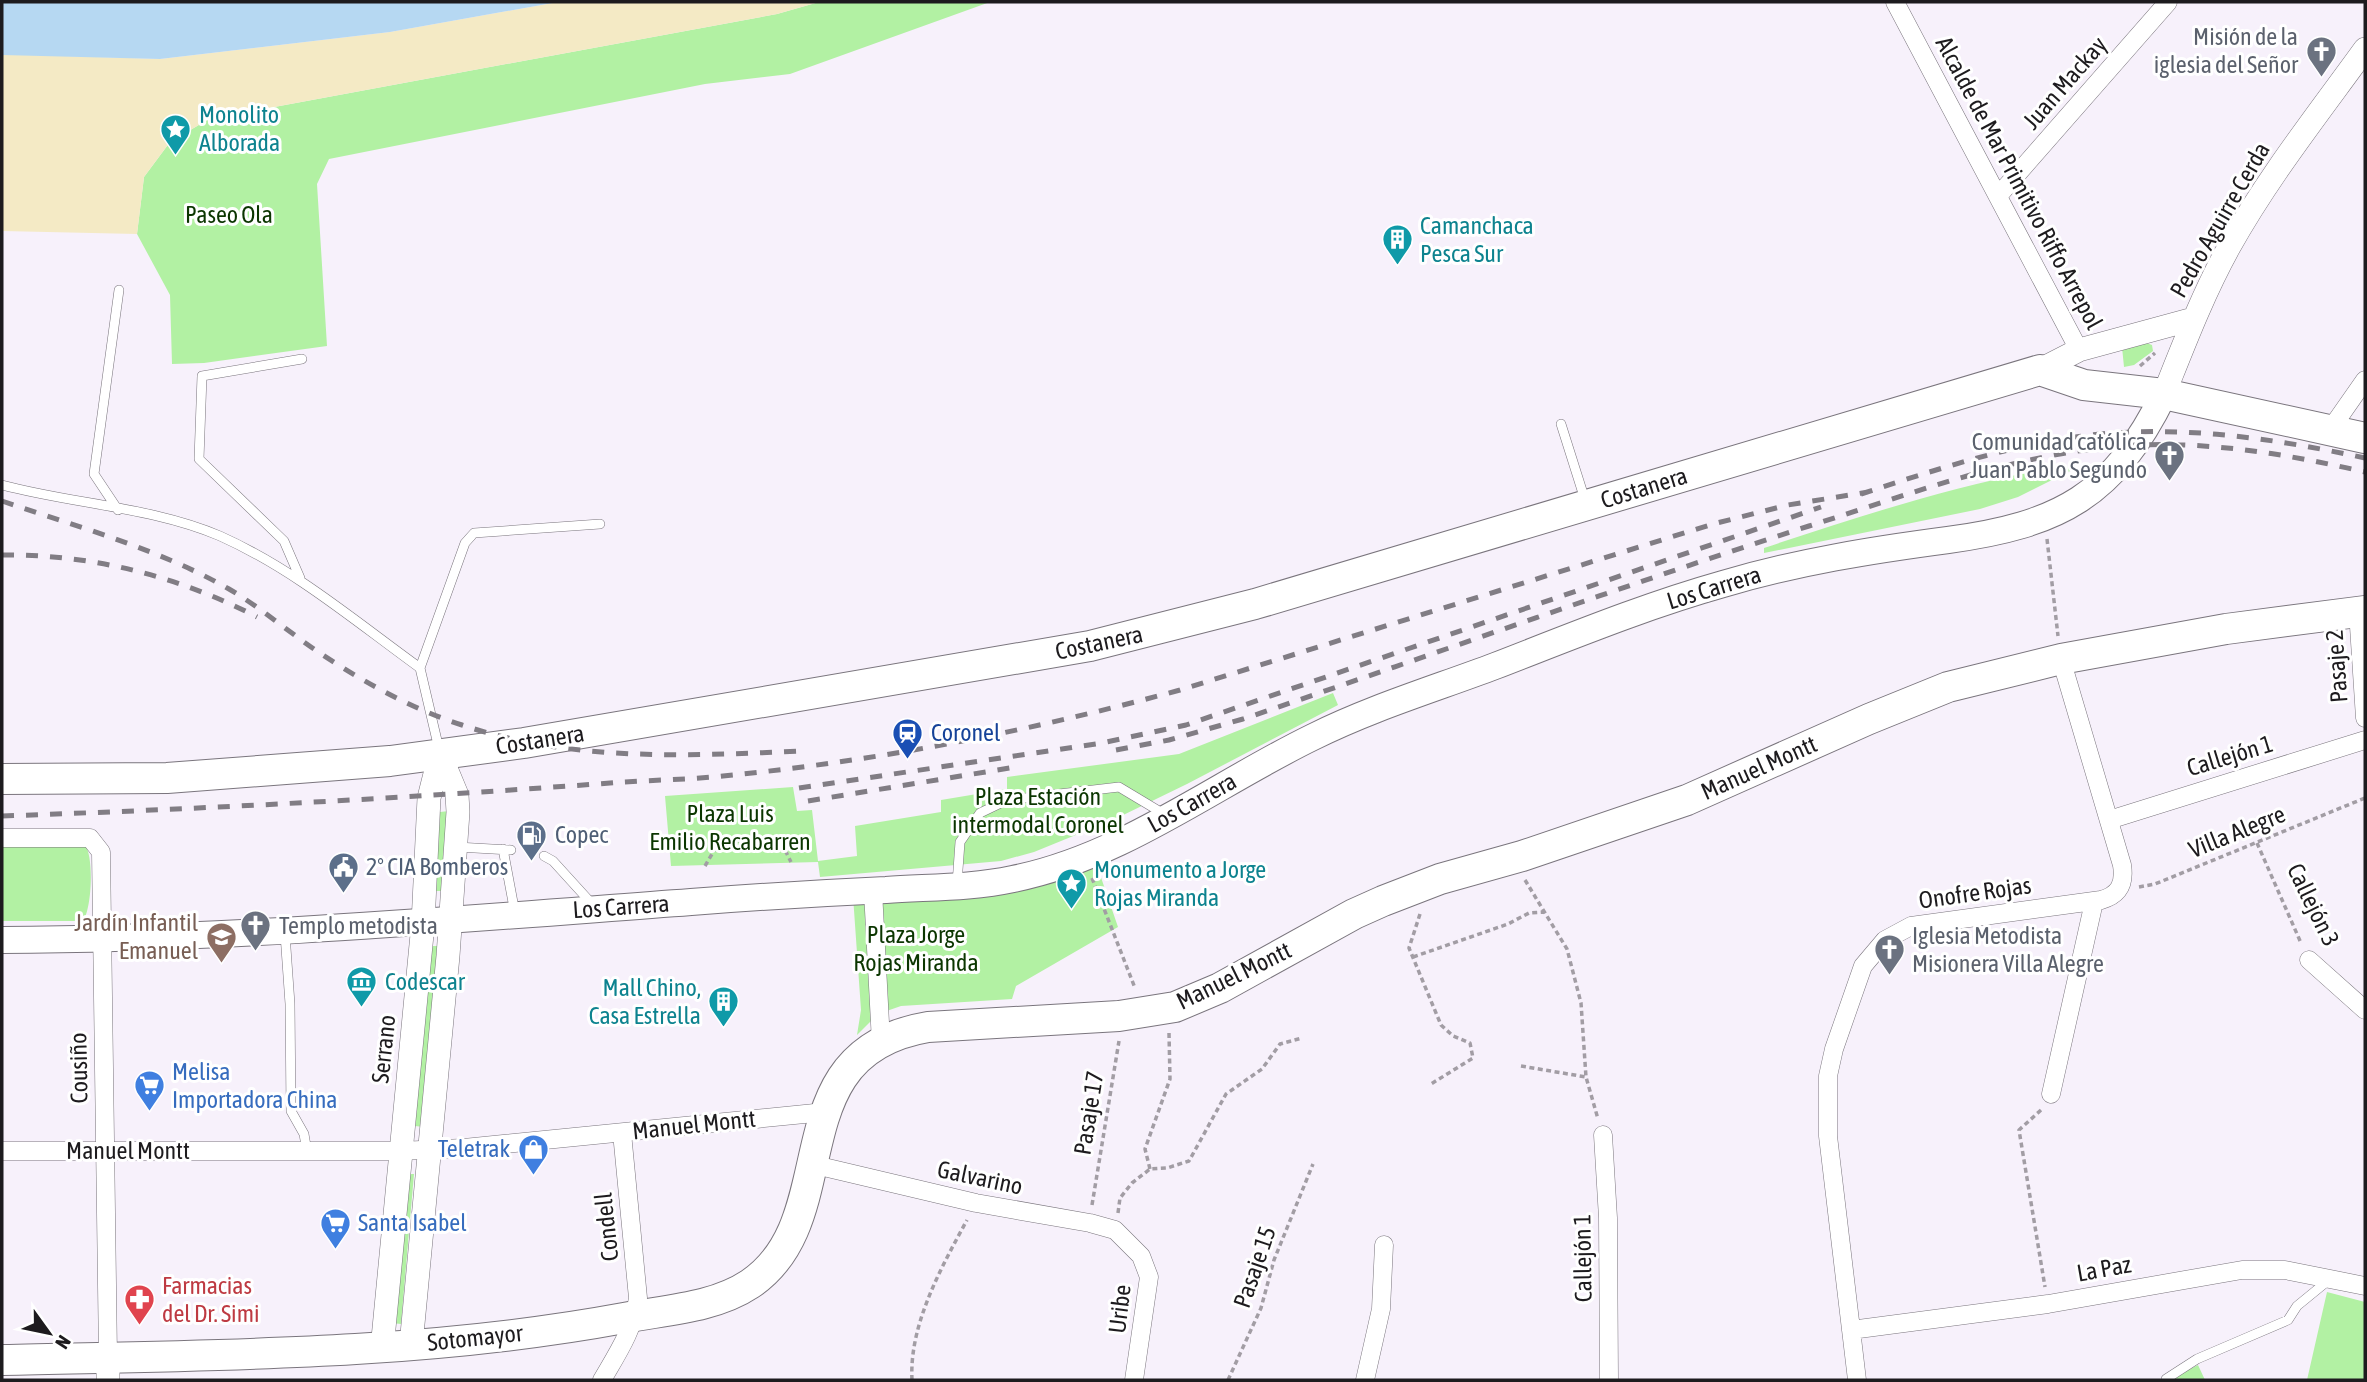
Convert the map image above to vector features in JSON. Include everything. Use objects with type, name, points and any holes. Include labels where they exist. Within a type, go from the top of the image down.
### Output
[{"type":"main road","points":[[2040,370],[2084,385],[2164,394],[2365,438]]},
{"type":"main road","name":"Costanera","points":[[2,779],[192,776],[322,767],[440,754],[524,743],[867,686],[1127,638],[1255,604],[2040,370]]},
{"type":"main road","name":"Los Carrera","points":[[2,940],[103,940],[423,924],[1010,880],[1084,857],[1168,817],[1267,761],[1335,727],[1684,596],[1804,563],[1995,532],[2049,515],[2082,497],[2119,468],[2145,432],[2164,394]]},
{"type":"main road","name":"Manuel Montt","points":[[825,1112],[844,1074],[881,1042],[928,1027],[1144,1013],[1175,1007],[1204,996],[1354,914],[1413,889],[1687,800],[1869,719],[2059,646],[2226,629],[2362,611]]},
{"type":"main road","name":"Sotomayor","points":[[2,1360],[108,1369],[382,1349],[531,1332],[635,1316],[714,1300],[732,1294],[764,1273],[791,1235],[825,1112]]},
{"type":"street","name":"Alcalde de Mar Primitivo Riffo Arrepol","points":[[1895,2],[2079,350]]},
{"type":"street","name":"Juan Mackay","points":[[1998,196],[2168,2]]},
{"type":"street","name":"Pedro Aguirre Cerda","points":[[2164,394],[2184,321],[2263,190],[2365,49]]},
{"type":"street","points":[[2040,370],[2079,350],[2184,321]]},
{"type":"street","points":[[2330,430],[2365,380]]},
{"type":"street","name":"Pasaje 2","points":[[2362,611],[2365,718]]},
{"type":"street","points":[[2059,646],[2123,872],[2120,888]]},
{"type":"street","name":"Callejón 1","points":[[2109,820],[2365,740]]},
{"type":"street","name":"Serrano","points":[[411,1345],[431,1149],[455,847],[457,795],[440,754]]},
{"type":"street","name":"Serrano","points":[[382,1349],[423,924],[429,798],[440,754]]},
{"type":"street","name":"Cousiño","points":[[2,838],[84,838],[95,841],[101,852],[108,1369]]},
{"type":"street","name":"Onofre Rojas","points":[[1857,1380],[1826,1109],[1834,1049],[1863,966],[1885,940],[1911,926],[2094,902],[2111,898],[2120,888]]},
{"type":"street","points":[[873,891],[881,1042]]},
{"type":"street","points":[[2051,1094],[2094,902]]},
{"type":"street","name":"Callejón 3","points":[[2309,960],[2365,1010]]},
{"type":"street","name":"Manuel Montt","points":[[2,1152],[400,1151],[622,1133],[825,1112]]},
{"type":"street","name":"Condell","points":[[622,1133],[638,1287],[635,1316]]},
{"type":"street","name":"Callejón 1","points":[[1603,1135],[1608,1232],[1609,1380]]},
{"type":"street","name":"Galvarino","points":[[811,1164],[976,1203],[1090,1223],[1115,1230],[1134,1246]]},
{"type":"street","points":[[1365,1380],[1379,1318],[1384,1245]]},
{"type":"street","name":"Uribe","points":[[1134,1246],[1146,1268],[1149,1287],[1134,1380]]},
{"type":"street","name":"La Paz","points":[[1851,1330],[2048,1304],[2249,1269],[2285,1270],[2365,1286]]},
{"type":"street","points":[[602,1380],[635,1316]]},
{"type":"lane","points":[[118,510],[94,474],[119,290]]},
{"type":"lane","points":[[300,578],[284,541],[199,459],[202,376],[302,359]]},
{"type":"lane","points":[[1561,424],[1587,506]]},
{"type":"lane","points":[[2,485],[118,510],[218,536],[300,578],[420,668],[465,542],[474,533],[600,524]]},
{"type":"lane","name":"Serrano","points":[[420,668],[440,754]]},
{"type":"lane","points":[[957,886],[960,842],[980,813],[1007,800],[1119,787],[1168,817]]},
{"type":"lane","points":[[455,847],[507,850],[515,915]]},
{"type":"lane","points":[[544,856],[553,861],[597,909]]},
{"type":"lane","points":[[285,930],[290,1004],[290,1111],[304,1135],[307,1152]]},
{"type":"lane","points":[[2166,1379],[2197,1359],[2288,1320],[2297,1307],[2331,1278]]},
{"type":"path","points":[[2109,387],[2152,357],[2184,321]]},
{"type":"path","points":[[2048,541],[2059,646]]},
{"type":"path","name":"Villa Alegre","points":[[2120,888],[2155,884],[2365,798]]},
{"type":"path","points":[[705,866],[719,842],[779,838],[791,862]]},
{"type":"path","name":"Callejón 3","points":[[2257,843],[2309,960]]},
{"type":"path","points":[[1084,857],[1144,1013]]},
{"type":"path","points":[[1512,878],[1524,879],[1567,949],[1581,1003],[1586,1077],[1603,1135]]},
{"type":"path","points":[[1413,957],[1508,924],[1529,913],[1544,912]]},
{"type":"path","points":[[1409,948],[1441,1025],[1453,1036],[1469,1043],[1473,1058],[1431,1084]]},
{"type":"path","points":[[1150,1169],[1145,1149],[1170,1079],[1169,1030]]},
{"type":"path","name":"Pasaje 17","points":[[1091,1209],[1110,1104],[1115,1055],[1121,1034]]},
{"type":"path","points":[[1115,1230],[1120,1198],[1132,1183],[1150,1169],[1167,1168],[1189,1161],[1226,1094],[1262,1069],[1280,1044],[1302,1038]]},
{"type":"path","points":[[1521,1066],[1586,1077]]},
{"type":"path","points":[[2048,1304],[2019,1130],[2041,1110],[2051,1094]]},
{"type":"path","name":"Pasaje 15","points":[[1228,1380],[1261,1308],[1273,1260],[1313,1164]]},
{"type":"path","points":[[912,1380],[911,1363],[934,1285],[976,1203]]},
{"type":"green space","name":"Paseo Ola","points":[[819,2],[990,2],[790,74],[705,84],[329,159],[317,184],[327,346],[204,363],[172,364],[170,295],[137,234],[144,177],[170,142],[209,119],[777,14]]},
{"type":"green space","points":[[2144,342],[2152,345],[2153,351],[2134,365],[2124,367],[2122,347]]},
{"type":"green space","points":[[2056,467],[2078,467],[2018,497],[1980,509],[1764,553],[1764,548],[1909,502]]},
{"type":"green space","name":"Plaza Estación intermodal Coronel","points":[[1333,693],[1338,705],[1187,784],[1115,819],[1034,852],[1001,861],[820,877],[818,862],[671,866],[665,796],[793,787],[797,811],[812,810],[818,861],[857,856],[855,826],[941,812],[941,800],[1007,789],[1007,777],[1179,754]]},
{"type":"green space","points":[[449,811],[442,891],[435,891],[440,812]]},
{"type":"green space","points":[[2,839],[85,845],[90,860],[91,883],[83,921],[2,921]]},
{"type":"green space","name":"Plaza Jorge Rojas Miranda","points":[[1094,857],[1118,927],[1016,986],[1012,999],[901,1006],[878,1014],[857,1035],[861,1010],[853,896]]},
{"type":"green space","points":[[432,946],[440,946],[424,1127],[415,1126]]},
{"type":"green space","points":[[406,1174],[414,1174],[401,1324],[392,1323]]},
{"type":"green space","points":[[2327,1292],[2365,1302],[2365,1380],[2307,1380]]},
{"type":"green space","points":[[2198,1365],[2205,1380],[2167,1380]]},
{"type":"sand","points":[[558,2],[819,2],[777,14],[209,119],[170,142],[144,177],[137,234],[2,231],[2,54],[160,59],[390,32]]},
{"type":"water","points":[[2,2],[558,2],[390,32],[160,59],[2,55]]},
{"type":"railway","points":[[1861,494],[2009,450],[2100,434],[2200,433],[2266,440],[2365,458]]},
{"type":"railway","points":[[1116,750],[1169,740],[1243,719],[1738,549],[1931,487],[2013,464],[2097,449],[2168,445],[2253,451],[2365,472]]},
{"type":"railway","points":[[2,816],[458,794],[695,778],[781,770],[896,753],[1067,719],[1180,690],[1713,524],[1788,505],[1868,492]]},
{"type":"railway","points":[[2,501],[118,540],[202,575],[240,596],[311,647],[365,681],[422,710],[462,725],[504,737],[588,751],[673,755],[803,751]]},
{"type":"railway","points":[[799,788],[1102,743],[1186,725],[1821,507]]},
{"type":"railway","points":[[2,555],[68,558],[133,570],[196,590],[257,617]]},
{"type":"railway","points":[[808,801],[1016,767]]},
{"type":"place","name":"Misión de la iglesia del Señor","points":[[2321,78]]},
{"type":"place","name":"Monolito Alborada","points":[[176,156]]},
{"type":"place","name":"Camanchaca Pesca Sur","points":[[1397,267]]},
{"type":"place","name":"Comunidad católica Juan Pablo Segundo","points":[[2170,483]]},
{"type":"place","name":"Coronel","points":[[908,760]]},
{"type":"place","name":"Copec","points":[[532,862]]},
{"type":"place","name":"2° CIA Bomberos","points":[[343,894]]},
{"type":"place","name":"Monumento a Jorge Rojas Miranda","points":[[1071,911]]},
{"type":"place","name":"Templo metodista","points":[[256,953]]},
{"type":"place","name":"Jardín Infantil Emanuel","points":[[221,964]]},
{"type":"place","name":"Iglesia Metodista Misionera Villa Alegre","points":[[1889,977]]},
{"type":"place","name":"Codescar","points":[[362,1009]]},
{"type":"place","name":"Mall Chino, Casa Estrella","points":[[724,1029]]},
{"type":"place","name":"Melisa Importadora China","points":[[149,1113]]},
{"type":"place","name":"Teletrak","points":[[533,1176]]},
{"type":"place","name":"Santa Isabel","points":[[335,1250]]},
{"type":"place","name":"Farmacias del Dr. Simi","points":[[139,1327]]},
{"type":"park label","name":"Plaza Luis Emilio Recabarren","points":[[730,828]]}]
